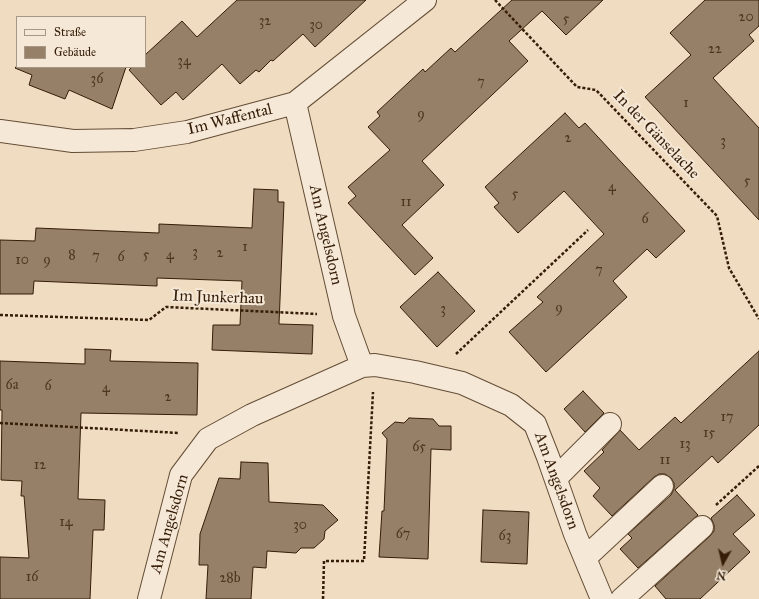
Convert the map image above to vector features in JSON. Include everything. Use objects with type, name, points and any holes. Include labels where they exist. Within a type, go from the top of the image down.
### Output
[{"type":"street","name":"Im Waffental","points":[[0,131],[73,141],[134,140],[187,132],[295,103],[425,0]]},
{"type":"street","name":"Am Angelsdorn","points":[[295,103],[344,316],[368,366]]},
{"type":"street","name":"Am Angelsdorn","points":[[149,599],[181,475],[208,439],[252,415],[368,366],[462,383],[511,405],[535,424],[585,558],[602,599]]},
{"type":"street","points":[[556,478],[610,424]]},
{"type":"street","points":[[585,558],[662,486]]},
{"type":"street","points":[[622,599],[702,527]]},
{"type":"path","name":"In der Gänselache","points":[[495,0],[577,87],[596,90],[717,216],[729,268],[758,316]]},
{"type":"path","points":[[432,377],[588,230]]},
{"type":"path","name":"Im Junkerhau","points":[[0,315],[149,320],[166,307],[344,316]]},
{"type":"path","points":[[323,599],[324,561],[364,561],[368,366]]},
{"type":"path","points":[[0,423],[214,435]]},
{"type":"path","points":[[702,527],[714,507],[759,466]]},
{"type":"building","points":[[237,0],[366,0],[315,47],[303,34],[273,61],[271,60],[259,72],[256,70],[240,84],[222,64],[183,100],[176,92],[161,105],[129,70],[131,68],[146,68],[146,54],[182,21],[197,37]]},
{"type":"building","points":[[512,0],[603,0],[566,35],[542,11],[509,41],[528,61],[422,161],[444,185],[402,225],[433,258],[415,275],[348,203],[356,196],[348,187],[390,150],[368,127],[380,116],[377,112],[423,69],[425,72],[451,48],[455,52]]},
{"type":"building","points":[[705,0],[759,0],[759,26],[749,35],[754,41],[713,78],[759,128],[759,220],[645,97],[691,55],[670,33]]},
{"type":"building","points":[[15,68],[126,68],[112,109],[69,90],[65,99],[29,85],[32,75]]},
{"type":"building","points":[[565,113],[579,128],[585,123],[685,231],[656,258],[647,249],[613,281],[627,297],[546,372],[509,332],[543,302],[537,297],[604,234],[564,191],[518,233],[494,207],[499,203],[485,187]]},
{"type":"building","points":[[254,189],[278,190],[278,202],[284,202],[279,324],[313,325],[312,354],[212,350],[213,325],[240,325],[242,281],[157,278],[157,286],[34,281],[33,294],[0,294],[0,240],[35,241],[36,228],[159,233],[159,224],[252,228]]},
{"type":"building","points":[[438,272],[475,311],[437,347],[400,307]]},
{"type":"building","points":[[85,349],[111,350],[110,361],[198,363],[197,415],[81,413],[78,499],[105,500],[104,530],[93,530],[90,599],[0,599],[0,557],[29,558],[24,496],[21,496],[22,481],[1,480],[2,410],[0,410],[0,361],[85,364]]},
{"type":"building","points":[[759,351],[759,425],[718,463],[712,456],[675,490],[698,515],[638,568],[620,549],[632,538],[628,534],[671,495],[674,489],[674,483],[671,478],[665,474],[659,474],[612,516],[593,496],[600,488],[584,471],[604,452],[602,450],[620,430],[639,450],[675,417],[681,423]]},
{"type":"building","points":[[583,391],[604,413],[585,432],[564,409]]},
{"type":"building","points":[[409,418],[433,419],[439,426],[451,426],[451,450],[431,449],[428,559],[379,557],[382,511],[384,511],[387,439],[382,433],[395,422],[404,423]]},
{"type":"building","points":[[241,462],[268,463],[269,502],[323,505],[338,520],[325,531],[324,539],[314,548],[301,548],[296,553],[267,551],[266,568],[253,567],[251,599],[206,599],[208,565],[199,565],[200,534],[219,478],[240,479]]},
{"type":"building","points":[[737,495],[755,515],[733,534],[750,552],[700,599],[666,599],[655,586],[710,536],[714,531],[714,525],[711,518]]},
{"type":"building","points":[[483,510],[529,512],[527,564],[481,562]]}]
